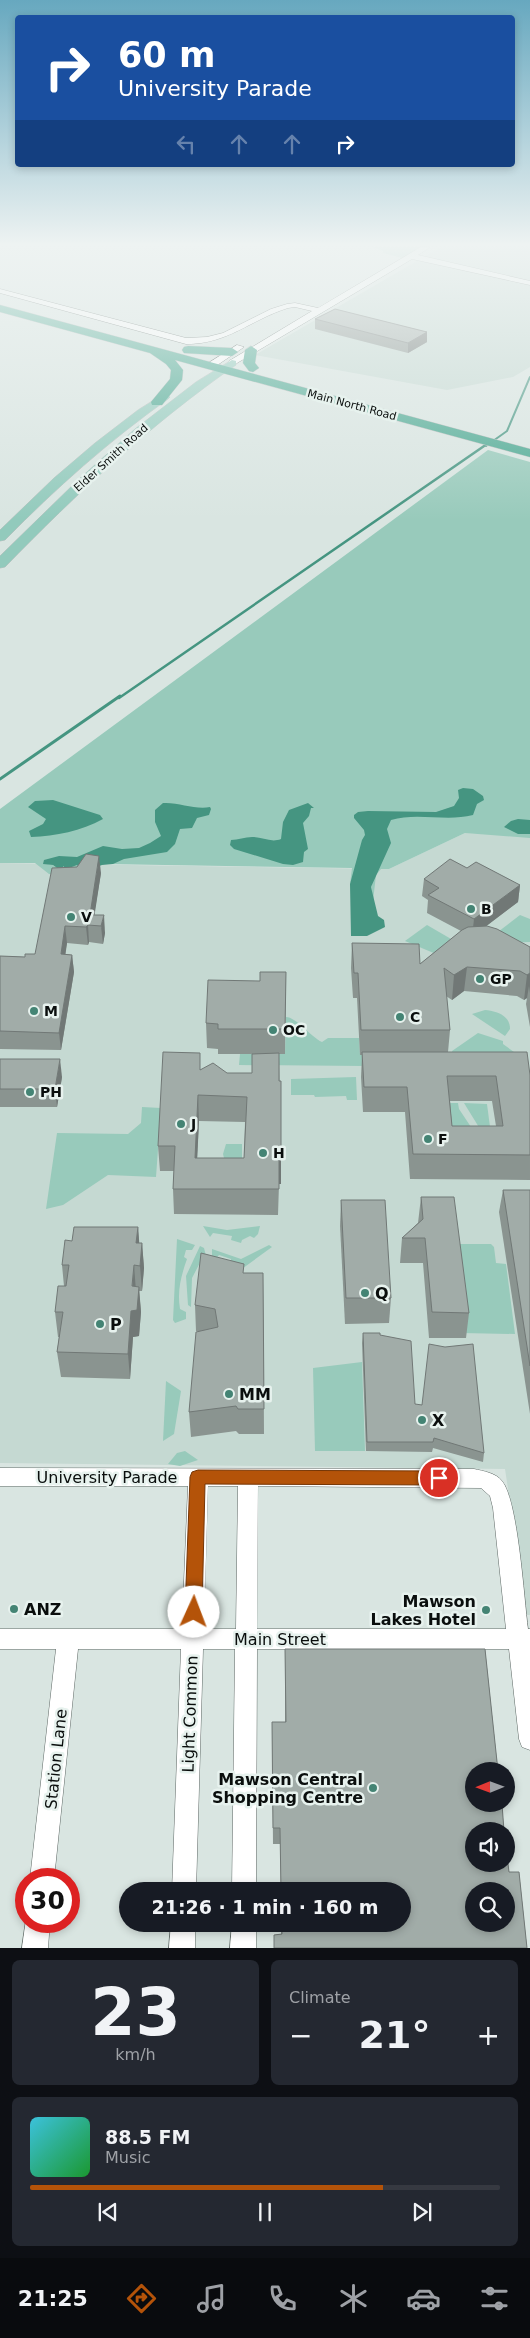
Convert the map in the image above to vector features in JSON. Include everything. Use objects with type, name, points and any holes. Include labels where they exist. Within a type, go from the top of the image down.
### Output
[{"type":"highway","name":"Main North Road","points":[[110,338],[147,348],[253,368],[497,439],[530,453]]},
{"type":"highway","name":"Main North Road","points":[[143,338],[223,362],[270,383],[497,439],[530,442]]},
{"type":"highway","points":[[147,348],[166,358],[177,370],[176,380],[157,402]]},
{"type":"highway","points":[[251,350],[249,363],[253,368]]},
{"type":"highway","points":[[209,379],[270,383]]},
{"type":"main road","name":"Elder Smith Road","points":[[0,564],[51,511],[136,435],[209,379],[223,362]]},
{"type":"main road","name":"Elder Smith Road","points":[[0,537],[74,466],[107,439],[157,402],[223,362]]},
{"type":"street","points":[[175,338],[200,342],[218,338]]},
{"type":"street","points":[[223,362],[259,338]]},
{"type":"street","points":[[223,362],[251,350],[271,338]]},
{"type":"street","name":"University Parade","points":[[0,1477],[474,1478],[491,1482],[496,1486],[503,1508],[524,1639],[530,1739]]},
{"type":"street","name":"Light Common","points":[[184,1882],[198,1477]]},
{"type":"street","points":[[244,1882],[248,1477]]},
{"type":"street","name":"Main Street","points":[[0,1639],[524,1639]]},
{"type":"street","name":"Station Lane","points":[[43,1868],[68,1639]]},
{"type":"street","points":[[182,1948],[183,1932]]},
{"type":"street","points":[[243,1948],[244,1932]]},
{"type":"street","points":[[34,1948],[36,1933]]},
{"type":"shaded area","points":[[284,338],[530,338],[530,367],[513,377],[447,390],[255,355]]},
{"type":"shaded area","points":[[488,450],[530,462],[530,838],[465,833],[389,869],[381,869],[376,875],[373,901],[371,887],[377,869],[354,875],[350,884],[352,868],[43,863],[56,867],[77,865],[82,869],[64,875],[49,874],[35,863],[0,863],[0,809]]},
{"type":"shaded area","points":[[463,788],[473,789],[483,796],[484,800],[477,804],[473,815],[452,818],[411,817],[391,820],[387,829],[391,843],[371,887],[378,916],[384,920],[385,927],[367,936],[351,936],[350,884],[365,835],[364,830],[354,818],[354,815],[358,812],[368,811],[436,812],[454,806],[459,798],[458,790]]},
{"type":"shaded area","points":[[53,800],[100,815],[103,819],[86,827],[68,832],[31,837],[29,831],[43,824],[46,819],[28,807],[35,801]]},
{"type":"shaded area","points":[[163,803],[199,808],[210,807],[211,809],[209,815],[197,818],[192,828],[180,829],[175,844],[167,852],[124,859],[83,872],[77,865],[64,870],[64,866],[60,870],[53,865],[43,864],[44,860],[59,856],[77,857],[103,846],[122,849],[139,848],[150,843],[161,836],[155,822],[155,810]]},
{"type":"shaded area","points":[[308,803],[314,808],[311,808],[309,816],[303,823],[308,849],[304,852],[303,862],[293,865],[283,864],[234,849],[230,845],[231,840],[249,837],[281,839],[283,822],[289,810]]},
{"type":"shaded area","points":[[518,819],[530,820],[530,834],[518,834],[504,827],[511,821]]},
{"type":"shaded area","points":[[465,833],[530,834],[530,1615],[527,1615],[505,1469],[0,1463],[0,863],[389,869]]},
{"type":"shaded area","points":[[520,915],[530,919],[530,942],[496,943],[494,935]]},
{"type":"shaded area","points":[[427,925],[458,943],[436,954],[405,941]]},
{"type":"shaded area","points":[[485,1010],[494,1011],[508,1020],[510,1029],[505,1036],[472,1014]]},
{"type":"shaded area","points":[[286,1017],[294,1020],[322,1042],[328,1038],[359,1038],[360,1055],[365,1055],[365,1066],[239,1065],[240,1054],[285,1054]]},
{"type":"shaded area","points":[[478,1033],[503,1041],[503,1044],[514,1052],[509,1055],[455,1067],[452,1051]]},
{"type":"shaded area","points":[[356,1077],[357,1100],[347,1100],[346,1096],[315,1097],[314,1095],[291,1095],[291,1079]]},
{"type":"shaded area","points":[[445,1103],[458,1103],[459,1109],[471,1127],[450,1150]]},
{"type":"shaded area","points":[[464,1103],[487,1104],[493,1150]]},
{"type":"shaded area","points":[[142,1107],[161,1108],[156,1177],[108,1175],[63,1205],[46,1209],[57,1133],[128,1134],[141,1123]]},
{"type":"shaded area","points":[[226,1144],[242,1144],[242,1164],[224,1158],[223,1154]]},
{"type":"shaded area","points":[[203,1226],[227,1230],[260,1226],[258,1234],[254,1238],[250,1236],[242,1240],[241,1243],[231,1240],[232,1236],[213,1233],[210,1237]]},
{"type":"shaded area","points":[[177,1239],[195,1245],[192,1250],[186,1250],[184,1257],[187,1259],[179,1290],[180,1309],[186,1312],[186,1319],[175,1323],[173,1320]]},
{"type":"shaded area","points":[[454,1244],[491,1244],[494,1247],[496,1263],[506,1264],[515,1334],[461,1333]]},
{"type":"shaded area","points":[[269,1245],[272,1247],[239,1271],[230,1267],[231,1259],[219,1255],[215,1260],[212,1259],[212,1249],[241,1259]]},
{"type":"shaded area","points":[[200,1246],[204,1248],[206,1256],[204,1255],[192,1278],[191,1307],[188,1305],[186,1276]]},
{"type":"shaded area","points":[[362,1362],[365,1451],[315,1451],[313,1368]]},
{"type":"shaded area","points":[[166,1381],[181,1391],[174,1434],[163,1441]]},
{"type":"shaded area","points":[[185,1451],[198,1460],[180,1466],[168,1464],[177,1453]]},
{"type":"building","points":[[388,338],[417,338],[408,343]]},
{"type":"building","points":[[86,854],[99,856],[90,915],[104,915],[101,926],[65,926],[61,954],[72,955],[59,1033],[0,1031],[0,956],[25,957],[25,954],[35,954],[52,868],[77,867]]},
{"type":"building","points":[[450,859],[467,868],[476,862],[520,885],[474,919],[428,895],[439,888],[424,879]]},
{"type":"building","points":[[487,926],[497,929],[530,947],[530,973],[527,975],[520,971],[467,967],[454,975],[444,968],[450,1030],[361,1030],[358,973],[354,973],[352,943],[419,944],[420,964],[462,930],[468,927]]},
{"type":"building","points":[[260,972],[286,972],[285,1029],[218,1029],[218,1024],[206,1023],[208,980],[260,981]]},
{"type":"building","points":[[163,1052],[200,1053],[200,1070],[213,1063],[227,1073],[252,1073],[252,1054],[279,1053],[281,1158],[279,1159],[279,1189],[173,1189],[175,1146],[158,1146]],"holes":[[[198,1095],[247,1097],[244,1158],[195,1158]]]},
{"type":"building","points":[[362,1052],[527,1052],[530,1075],[530,1155],[413,1154],[407,1087],[364,1087]],"holes":[[[447,1076],[496,1076],[503,1126],[452,1126]]]},
{"type":"building","points":[[0,1059],[60,1059],[55,1089],[0,1089]]},
{"type":"building","points":[[503,1190],[530,1190],[530,1366]]},
{"type":"building","points":[[421,1197],[454,1197],[469,1313],[432,1312],[425,1238],[402,1238],[423,1219]]},
{"type":"building","points":[[341,1200],[385,1200],[391,1298],[346,1298]]},
{"type":"building","name":"P","points":[[74,1227],[138,1227],[136,1243],[142,1243],[140,1266],[134,1265],[132,1286],[139,1287],[137,1310],[131,1311],[128,1354],[57,1352],[63,1312],[55,1312],[58,1286],[66,1286],[69,1265],[62,1265],[65,1240],[72,1241]]},
{"type":"building","name":"MM","points":[[201,1253],[244,1264],[243,1273],[263,1273],[264,1409],[238,1409],[236,1406],[189,1412],[196,1332],[218,1327],[215,1309],[195,1305]]},
{"type":"building","name":"X","points":[[363,1333],[380,1333],[380,1335],[411,1341],[415,1404],[422,1405],[429,1344],[445,1347],[473,1344],[484,1453],[434,1438],[433,1442],[367,1442]]},
{"type":"building","name":"Mawson Central Shopping Centre","points":[[285,1649],[485,1649],[497,1762],[465,1762],[465,1812],[503,1812],[503,1822],[465,1822],[465,1872],[519,1872],[527,1948],[274,1948],[274,1935],[282,1934],[282,1932],[411,1932],[411,1882],[281,1882],[280,1828],[273,1828],[272,1722],[286,1722]]},
{"type":"waterway","points":[[486,446],[507,431],[530,377]]},
{"type":"waterway","points":[[119,698],[487,444]]},
{"type":"waterway","points":[[0,779],[120,696]]},
{"type":"place","name":"B","points":[[471,909]]},
{"type":"place","name":"V","points":[[71,917]]},
{"type":"place","name":"GP","points":[[480,979]]},
{"type":"place","name":"M","points":[[34,1011]]},
{"type":"place","name":"C","points":[[400,1017]]},
{"type":"place","name":"OC","points":[[273,1030]]},
{"type":"place","name":"PH","points":[[30,1092]]},
{"type":"place","name":"J","points":[[181,1124]]},
{"type":"place","name":"F","points":[[428,1139]]},
{"type":"place","name":"H","points":[[263,1153]]},
{"type":"place","name":"Q","points":[[365,1293]]},
{"type":"place","name":"P","points":[[100,1324]]},
{"type":"place","name":"MM","points":[[229,1394]]},
{"type":"place","name":"X","points":[[422,1420]]},
{"type":"place","name":"ANZ","points":[[14,1609]]},
{"type":"place","name":"Mawson Lakes Hotel","points":[[486,1610]]},
{"type":"place","name":"Mawson Central Shopping Centre","points":[[373,1788]]},
{"type":"route","points":[[194,1612],[198,1477],[439,1478]]}]
